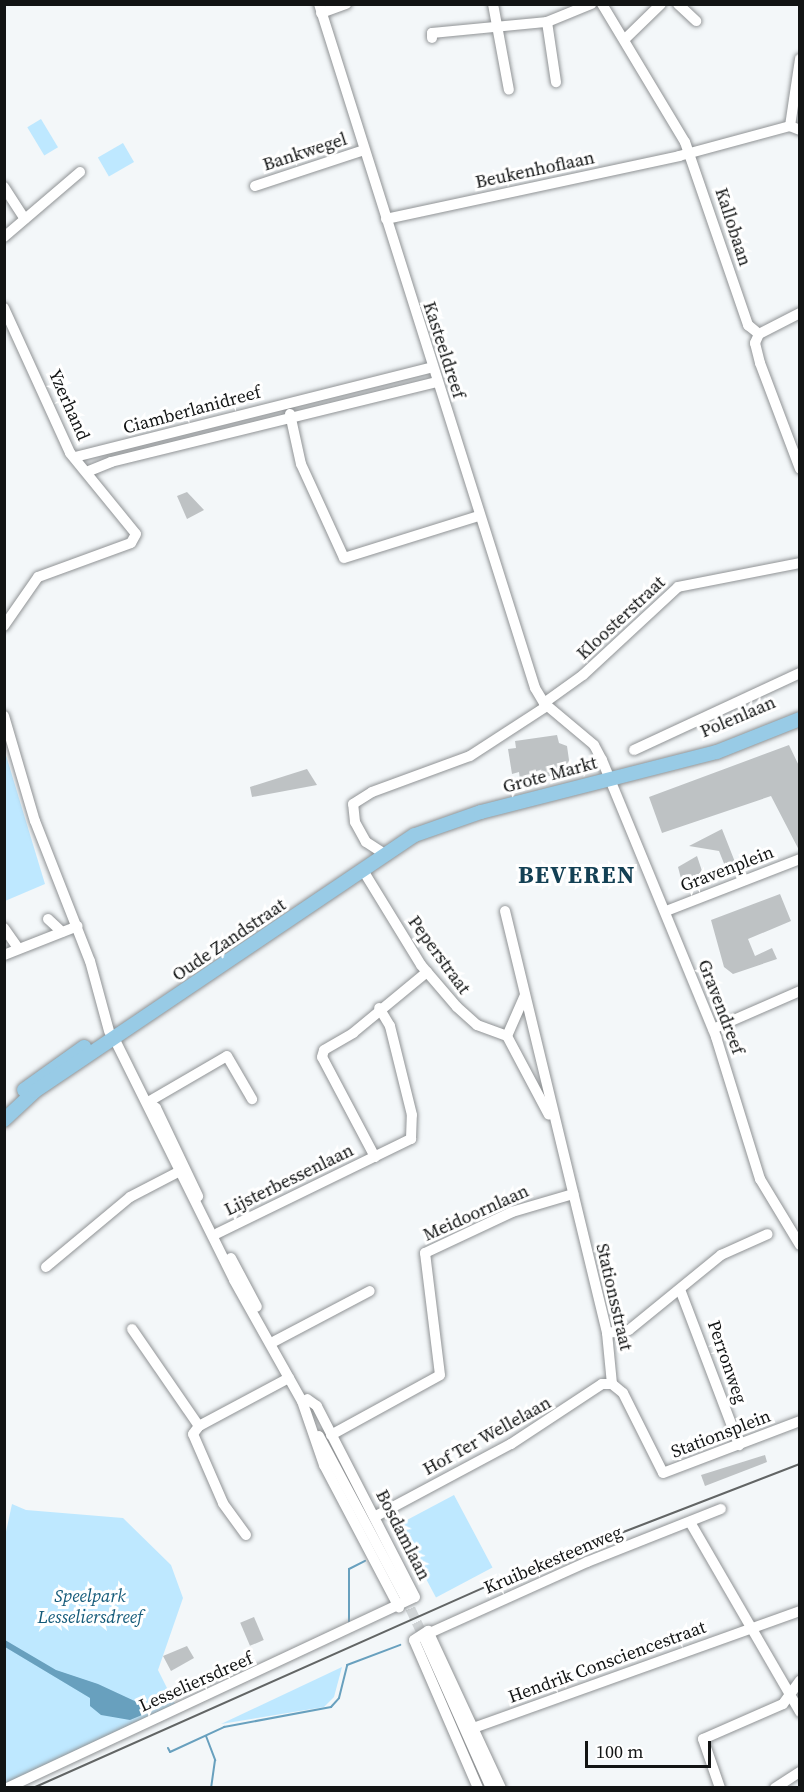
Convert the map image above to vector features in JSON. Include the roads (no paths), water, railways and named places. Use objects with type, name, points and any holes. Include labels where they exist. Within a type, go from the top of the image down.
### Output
[{"type":"main road","name":"Polenlaan","points":[[690,757],[800,710]]},
{"type":"main road","name":"Polenlaan","points":[[609,780],[690,757],[717,752],[800,719]]},
{"type":"main road","name":"Grote Markt","points":[[366,867],[380,851],[471,814],[609,780]]},
{"type":"main road","name":"Grote Markt","points":[[366,867],[408,839]]},
{"type":"main road","name":"Oude Zandstraat","points":[[4,1120],[35,1091],[112,1034],[366,867]]},
{"type":"main road","name":"Oude Zandstraat","points":[[4,1111],[44,1072],[112,1034]]},
{"type":"street","points":[[320,9],[346,4]]},
{"type":"street","points":[[493,4],[509,90]]},
{"type":"street","points":[[432,38],[432,33],[499,30],[547,22],[591,4]]},
{"type":"street","name":"Kallobaan","points":[[602,4],[625,39],[690,152],[748,325],[759,334]]},
{"type":"street","points":[[625,39],[661,4]]},
{"type":"street","points":[[678,4],[696,21]]},
{"type":"street","name":"Kasteeldreef","points":[[320,9],[531,678],[545,704]]},
{"type":"street","points":[[547,22],[556,82]]},
{"type":"street","points":[[795,128],[800,59]]},
{"type":"street","name":"Beukenhoflaan","points":[[386,219],[795,128]]},
{"type":"street","name":"Bankwegel","points":[[255,186],[364,150]]},
{"type":"street","points":[[4,237],[80,172]]},
{"type":"street","points":[[4,187],[25,219]]},
{"type":"street","points":[[800,313],[759,334],[755,343],[760,363],[800,469]]},
{"type":"street","name":"Yzerhand","points":[[4,626],[38,577],[131,543],[136,534],[89,471],[75,457],[6,314]]},
{"type":"street","name":"Ciamberlanidreef","points":[[75,457],[432,367]]},
{"type":"street","points":[[412,372],[416,387]]},
{"type":"street","name":"Ciamberlanidreef","points":[[89,471],[111,462],[437,382]]},
{"type":"street","name":"Ciamberlanidreef","points":[[287,403],[291,418]]},
{"type":"street","points":[[291,418],[301,464],[344,558],[479,516]]},
{"type":"street","name":"Ciamberlanidreef","points":[[105,449],[104,457],[111,462]]},
{"type":"street","name":"Kloosterstraat","points":[[545,704],[584,675],[678,587],[800,563]]},
{"type":"street","points":[[634,750],[800,673]]},
{"type":"street","points":[[380,851],[366,842],[355,822],[353,804],[372,792],[470,756],[545,704]]},
{"type":"street","name":"Grote Markt","points":[[545,704],[594,745],[609,780]]},
{"type":"street","name":"Bosdamlaan","points":[[4,716],[40,835],[78,926],[112,1034],[317,1434],[328,1449]]},
{"type":"street","name":"Gravendreef","points":[[609,780],[666,911],[713,1029],[760,1179],[800,1245]]},
{"type":"street","name":"Gravenplein","points":[[666,911],[800,859]]},
{"type":"street","name":"Peperstraat","points":[[366,867],[427,972],[465,1017],[507,1036]]},
{"type":"street","name":"Stationsstraat","points":[[505,911],[554,1125],[607,1333],[612,1384]]},
{"type":"street","points":[[48,919],[62,932]]},
{"type":"street","points":[[4,955],[78,926]]},
{"type":"street","points":[[4,928],[18,948]]},
{"type":"street","name":"Lijsterbessenlaan","points":[[375,1157],[322,1058],[324,1050],[353,1033],[379,1008],[427,972]]},
{"type":"street","points":[[713,1029],[800,991]]},
{"type":"street","points":[[507,1036],[525,995]]},
{"type":"street","name":"Lijsterbessenlaan","points":[[218,1233],[403,1144],[414,1131],[390,1026],[379,1008]]},
{"type":"street","name":"Stationsstraat","points":[[507,1036],[546,1088]]},
{"type":"street","points":[[148,1102],[227,1056],[252,1099]]},
{"type":"street","points":[[46,1267],[93,1223],[182,1170]]},
{"type":"street","name":"Bosdamlaan","points":[[182,1170],[218,1233],[241,1283],[307,1399],[328,1449],[404,1595]]},
{"type":"street","name":"Meidoornlaan","points":[[331,1435],[440,1375],[425,1253],[512,1212],[573,1194]]},
{"type":"street","points":[[607,1333],[629,1330],[681,1292],[721,1256],[768,1234]]},
{"type":"street","points":[[275,1341],[370,1291]]},
{"type":"street","name":"Perronweg","points":[[681,1292],[739,1445]]},
{"type":"street","points":[[132,1329],[199,1426]]},
{"type":"street","points":[[246,1535],[223,1503],[196,1448],[193,1434],[199,1426],[289,1378]]},
{"type":"street","name":"Hof Ter Wellelaan","points":[[376,1516],[511,1444],[602,1384],[612,1384]]},
{"type":"street","name":"Stationsplein","points":[[612,1384],[623,1393],[663,1473],[672,1472],[800,1421]]},
{"type":"street","name":"Bosdamlaan","points":[[307,1399],[317,1406],[376,1516],[414,1592],[413,1600],[399,1607],[324,1465],[317,1434]]},
{"type":"street","name":"Kruibekesteenweg","points":[[428,1636],[722,1509]]},
{"type":"street","points":[[690,1522],[749,1628],[800,1712]]},
{"type":"street","name":"Lesseliersdreef","points":[[7,1788],[399,1607]]},
{"type":"street","name":"Hendrik Consciencestraat","points":[[476,1727],[800,1611]]},
{"type":"street","points":[[428,1636],[476,1727],[501,1788]]},
{"type":"street","points":[[428,1636],[414,1640],[478,1788]]},
{"type":"street","points":[[428,1636],[491,1788]]},
{"type":"street","points":[[720,1788],[703,1739],[783,1704],[787,1693],[800,1682]]},
{"type":"street","points":[[775,1788],[800,1772]]},
{"type":"waterway","points":[[349,1624],[349,1569],[365,1561]]},
{"type":"waterway","points":[[168,1748],[170,1752],[224,1727],[331,1707],[339,1698],[347,1665],[400,1645]]},
{"type":"waterway","points":[[206,1736],[215,1760],[211,1788]]},
{"type":"tunnel","points":[[404,1595],[425,1640]]},
{"type":"railway","points":[[33,1788],[512,1575],[800,1464]]},
{"type":"district","name":"BEVEREN","points":[[577,875]]},
{"type":"park label","name":"Speelpark Lesseliersdreef","points":[[90,1607]]}]
